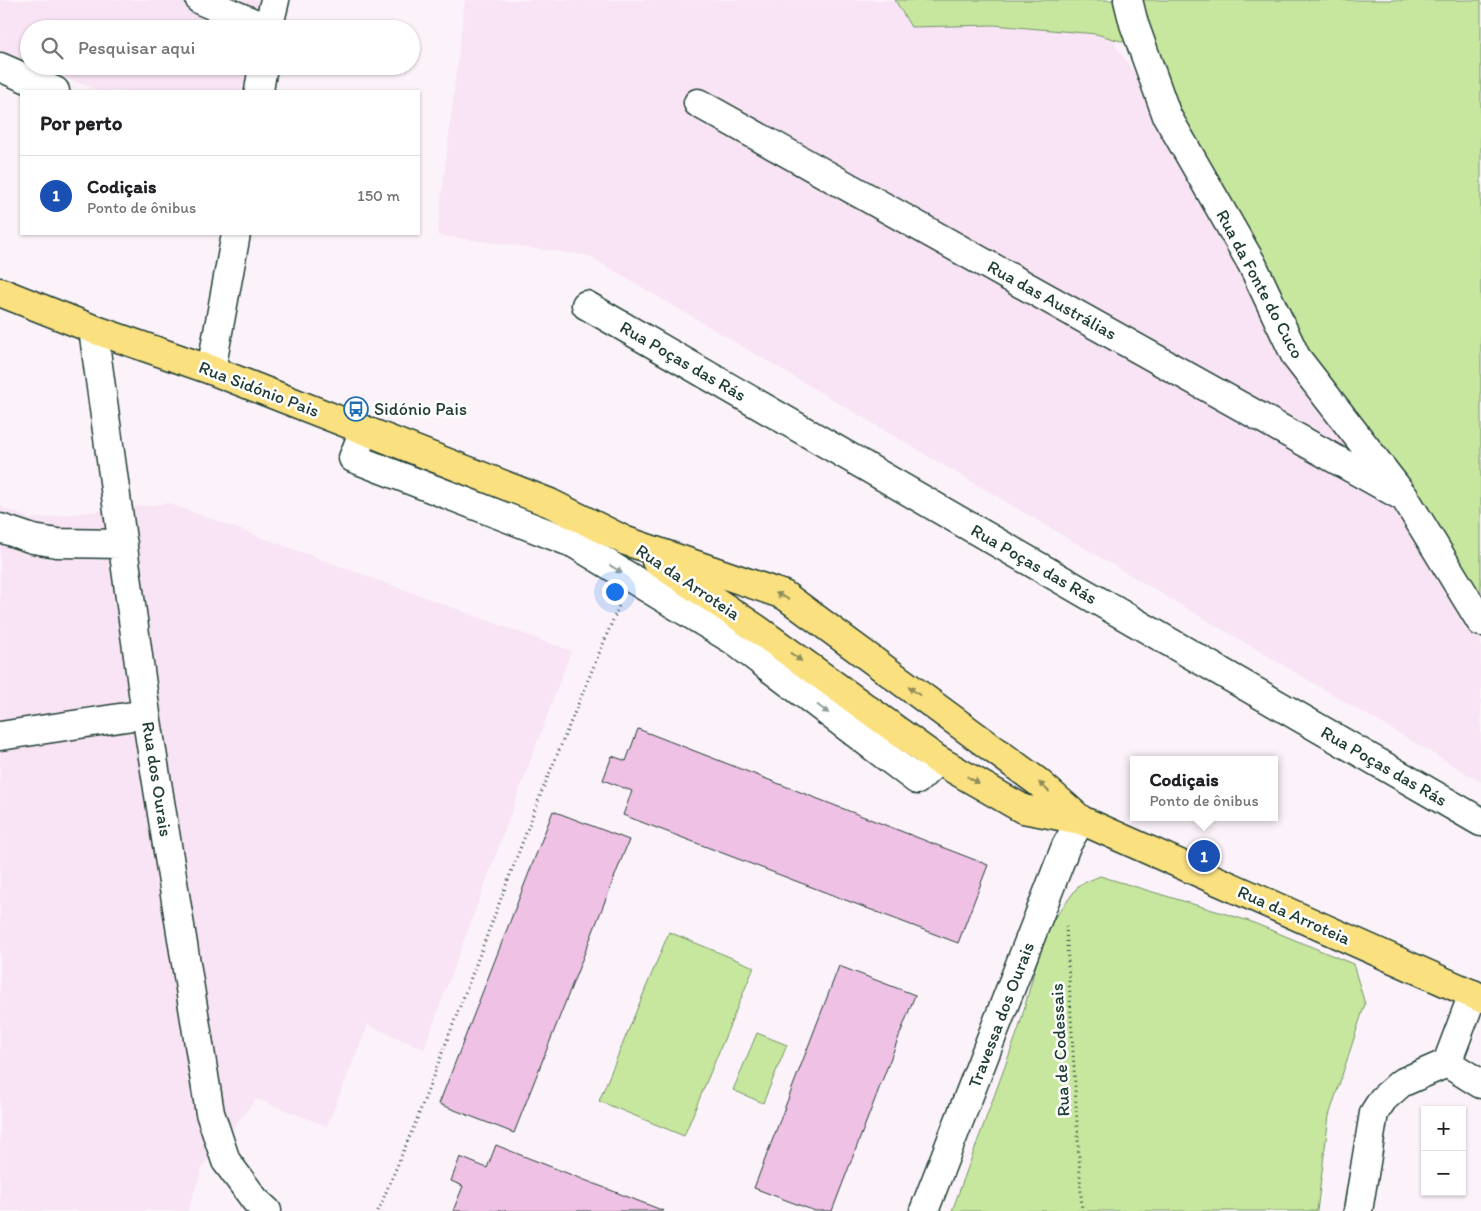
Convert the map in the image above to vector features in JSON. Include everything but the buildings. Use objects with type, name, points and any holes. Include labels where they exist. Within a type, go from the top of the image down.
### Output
[{"type":"main road","name":"Rua Sidónio Pais","points":[[0,292],[93,329],[211,370],[550,503],[582,533],[626,541]]},
{"type":"main road","name":"Rua da Arroteia","points":[[626,541],[757,629],[938,760],[1023,808],[1081,820],[1477,996]]},
{"type":"main road","name":"Rua da Arroteia","points":[[626,541],[784,595],[1038,782],[1081,820]]},
{"type":"street","points":[[200,0],[247,20]]},
{"type":"street","points":[[270,20],[275,0]]},
{"type":"street","name":"Rua da Fonte do Cuco","points":[[1128,0],[1134,24],[1167,116],[1252,264],[1296,357],[1405,498],[1481,622]]},
{"type":"street","points":[[0,67],[53,90]]},
{"type":"street","points":[[259,90],[262,75]]},
{"type":"street","name":"Rua das Austrálias","points":[[698,103],[1405,498]]},
{"type":"street","points":[[211,370],[236,235]]},
{"type":"street","name":"Rua Poças das Rás","points":[[586,305],[1481,822]]},
{"type":"street","name":"Rua dos Ourais","points":[[93,329],[146,714],[210,1113],[226,1161],[255,1200],[267,1211]]},
{"type":"street","points":[[0,528],[33,539],[57,544],[124,544]]},
{"type":"street","points":[[582,533],[632,578],[733,640],[918,780],[938,760]]},
{"type":"street","points":[[0,736],[146,714]]},
{"type":"street","name":"Travessa dos Ourais","points":[[924,1211],[1066,846],[1081,820]]},
{"type":"street","points":[[1358,1211],[1374,1113],[1383,1099],[1401,1083],[1447,1063],[1477,996]]},
{"type":"street","points":[[1447,1063],[1481,1084]]},
{"type":"path","points":[[378,1211],[417,1119],[542,791],[632,578]]},
{"type":"path","name":"Rua de Codessais","points":[[1048,893],[1066,918],[1082,1211]]},
{"type":"shaded area","points":[[0,0],[279,0],[271,20],[20,20],[20,61],[0,53]]},
{"type":"shaded area","points":[[465,0],[1109,0],[1116,46],[1481,597],[1481,782],[589,256],[437,235]]},
{"type":"shaded area","points":[[58,75],[247,75],[241,90],[97,90]]},
{"type":"shaded area","points":[[168,503],[571,651],[424,1049],[368,1025],[327,1126],[256,1099],[203,1166],[188,1211],[0,1211],[0,506],[30,519]]},
{"type":"green space","points":[[895,0],[1481,0],[1481,604],[1458,557],[1347,417],[1236,243],[1146,48],[1096,34],[994,25],[911,27]]},
{"type":"green space","points":[[1100,876],[1249,921],[1353,964],[1365,1004],[1329,1116],[1317,1211],[952,1211],[1019,1028],[1045,931],[1079,885]]},
{"type":"green space","points":[[669,932],[754,967],[684,1136],[599,1101]]},
{"type":"green space","points":[[757,1033],[787,1045],[763,1103],[733,1090]]},
{"type":"place","name":"Sidónio Pais","points":[[356,409]]},
{"type":"place","name":"Codiçais","points":[[1204,856]]}]
